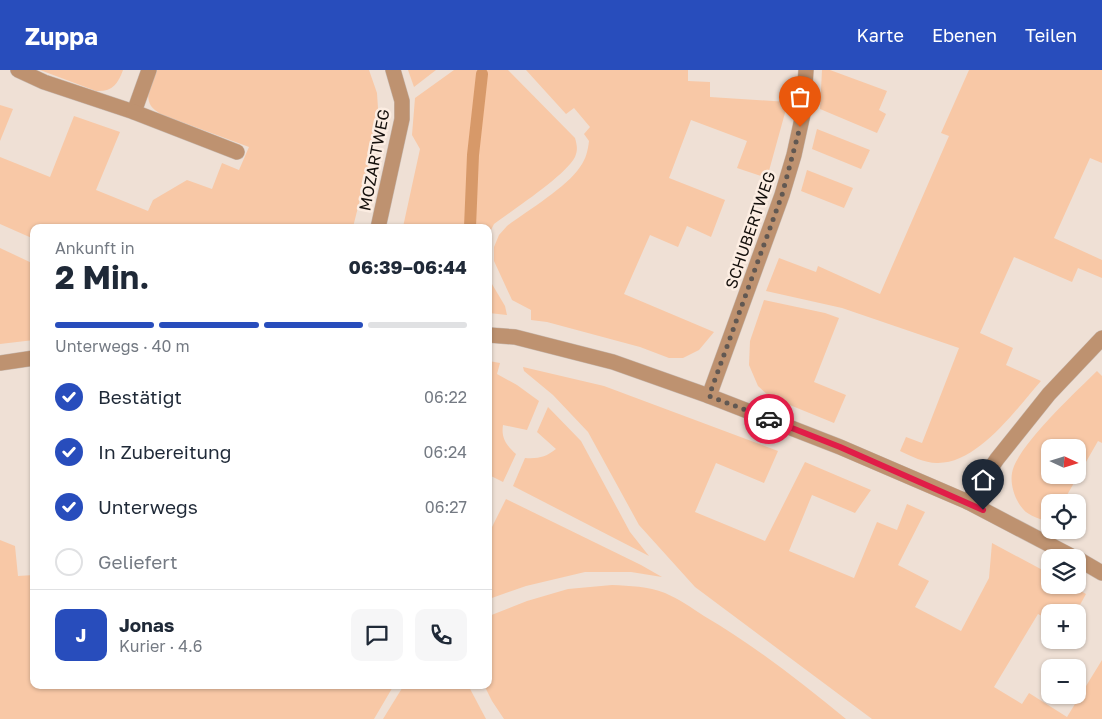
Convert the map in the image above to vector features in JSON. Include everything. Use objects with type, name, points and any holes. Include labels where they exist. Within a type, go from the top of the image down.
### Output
[{"type":"street","points":[[18,70],[44,82],[134,112],[236,152]]},
{"type":"street","points":[[134,112],[148,70]]},
{"type":"street","name":"MOZARTWEG","points":[[379,224],[402,119],[402,101],[393,70]]},
{"type":"street","name":"SCHUBERTWEG","points":[[709,396],[779,204],[792,163],[803,114],[806,70]]},
{"type":"street","points":[[492,335],[515,338],[614,362],[709,396],[840,447],[968,502],[1059,549]]},
{"type":"street","points":[[968,502],[997,459],[1049,394],[1102,338]]},
{"type":"street","points":[[0,363],[30,359]]},
{"type":"street","points":[[1086,564],[1102,573]]},
{"type":"shaded area","points":[[40,70],[123,70],[114,86],[106,90],[96,91]]},
{"type":"shaded area","points":[[156,70],[369,70],[377,93],[379,124],[354,224],[30,224],[30,237],[0,224],[0,157],[50,177],[74,116],[120,132],[96,190],[148,211],[153,200],[187,180],[212,189],[222,163],[239,170],[249,147],[160,114],[149,102],[148,92]]},
{"type":"shaded area","points":[[408,70],[436,70],[414,87]]},
{"type":"shaded area","points":[[454,70],[508,70],[575,138],[577,150],[575,157],[550,183],[494,224],[492,228],[492,224],[404,224],[420,149],[412,135],[415,98]]},
{"type":"shaded area","points":[[526,70],[688,70],[688,81],[710,82],[710,97],[788,102],[767,178],[737,168],[747,141],[691,120],[669,178],[725,200],[711,237],[687,226],[678,247],[650,235],[624,294],[714,332],[699,350],[683,358],[669,358],[640,347],[547,322],[531,320],[531,310],[512,300],[494,261],[494,247],[499,235],[507,226],[556,191],[574,175],[586,154],[589,141],[584,134],[590,127],[574,108],[566,114]]},
{"type":"shaded area","points":[[822,70],[830,70],[887,91],[879,110],[886,114],[877,133],[820,109]]},
{"type":"shaded area","points":[[969,70],[1102,70],[1102,163],[1090,158],[1054,238],[1102,260],[1102,278],[1078,268],[1072,282],[1014,257],[980,333],[1013,348],[1006,365],[1041,381],[1008,420],[981,445],[967,455],[952,461],[932,463],[900,451],[906,437],[922,443],[959,348],[842,308],[766,291],[779,258],[816,272],[818,266],[880,294],[949,136],[941,133]]},
{"type":"shaded area","points":[[0,105],[13,109],[0,141]]},
{"type":"shaded area","points":[[817,129],[870,150],[861,169],[812,149]]},
{"type":"shaded area","points":[[807,170],[853,188],[844,208],[801,191]]},
{"type":"shaded area","points":[[0,248],[30,262],[30,340],[0,344]]},
{"type":"shaded area","points":[[492,284],[505,306],[507,315],[492,313]]},
{"type":"shaded area","points":[[764,300],[825,313],[839,318],[814,382],[846,395],[834,423],[770,397],[758,386],[749,365],[750,341]]},
{"type":"shaded area","points":[[492,362],[500,363],[497,374],[517,385],[539,401],[527,430],[503,425],[505,441],[516,454],[503,482],[492,476]]},
{"type":"shaded area","points":[[523,367],[604,386],[778,451],[764,483],[716,463],[695,512],[765,541],[805,462],[871,490],[855,513],[812,495],[789,551],[854,578],[877,522],[897,530],[907,504],[925,512],[898,565],[929,581],[915,607],[961,631],[989,578],[992,543],[1041,569],[1041,594],[1086,594],[1080,604],[1041,604],[1041,616],[1038,614],[994,687],[1022,704],[1029,693],[1041,701],[1041,704],[1046,704],[1067,717],[1075,704],[1086,704],[1086,686],[1102,660],[1102,719],[872,719],[695,587],[639,525],[588,432],[553,395],[524,371]]},
{"type":"shaded area","points":[[1097,371],[1102,376],[1102,443],[1098,441],[1086,462],[1086,439],[1041,439],[1041,484],[1073,484],[1068,494],[1041,494],[1041,519],[1028,514],[1020,505],[1012,487],[1012,473],[1024,449],[1062,405]]},
{"type":"shaded area","points":[[548,407],[581,441],[630,532],[649,556],[513,486],[525,458],[542,457],[556,449],[537,432]]},
{"type":"shaded area","points":[[506,499],[662,577],[631,572],[585,572],[526,586],[492,598],[492,527]]},
{"type":"shaded area","points":[[0,540],[15,546],[18,576],[30,575],[30,689],[392,689],[374,719],[0,719]]},
{"type":"shaded area","points":[[612,585],[639,587],[665,593],[759,652],[846,719],[504,719],[486,689],[492,689],[492,615],[527,601],[568,589]]},
{"type":"shaded area","points":[[402,689],[470,689],[486,719],[383,719]]},
{"type":"waterway","points":[[470,224],[473,155],[482,74]]},
{"type":"way so far","points":[[769,419],[709,396],[782,195],[800,127]]},
{"type":"route","points":[[769,419],[840,447],[983,510]]}]
